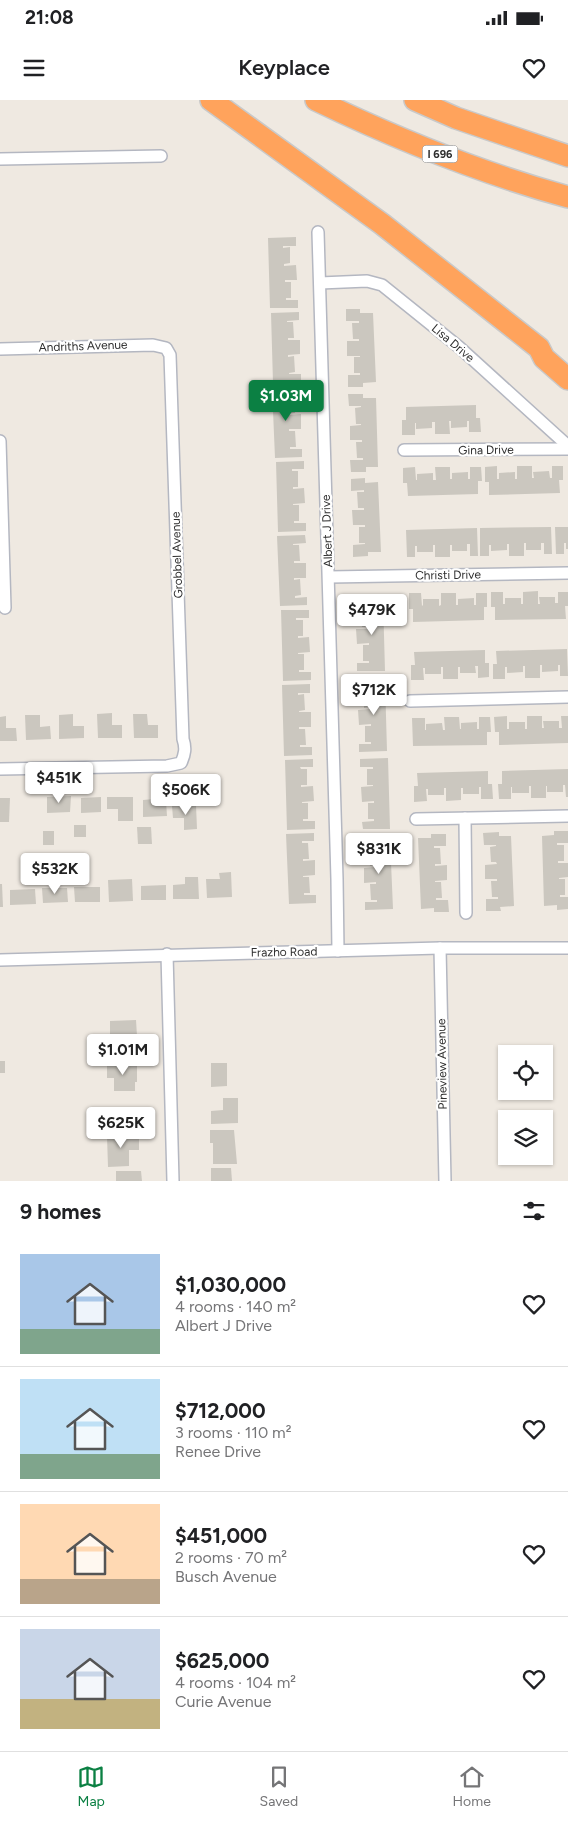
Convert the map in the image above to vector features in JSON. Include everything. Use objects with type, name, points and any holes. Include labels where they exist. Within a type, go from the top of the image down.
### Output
[{"type":"highway","points":[[211,100],[382,224],[539,348],[544,358],[568,379]]},
{"type":"highway","name":"I 696","points":[[316,100],[426,149],[568,197]]},
{"type":"highway","points":[[415,100],[456,118],[568,156]]},
{"type":"highway","points":[[539,348],[552,350],[568,362]]},
{"type":"street","points":[[0,159],[161,156]]},
{"type":"street","name":"Albert J Drive","points":[[318,232],[338,951]]},
{"type":"street","name":"Lisa Drive","points":[[320,282],[367,281],[382,285],[459,348],[568,447]]},
{"type":"street","name":"Andriths Avenue","points":[[0,349],[153,344],[166,348]]},
{"type":"street","name":"Grobbel Avenue","points":[[0,769],[167,766],[181,763],[184,756],[171,361],[166,348]]},
{"type":"street","points":[[0,441],[5,608]]},
{"type":"street","name":"Gina Drive","points":[[404,450],[568,447]]},
{"type":"street","name":"Christi Drive","points":[[329,576],[568,573]]},
{"type":"street","points":[[410,701],[568,697]]},
{"type":"street","points":[[416,819],[568,816]]},
{"type":"street","points":[[465,818],[466,913]]},
{"type":"street","name":"Frazho Road","points":[[0,960],[440,948],[568,948]]},
{"type":"street","name":"Pineview Avenue","points":[[440,948],[445,1181]]},
{"type":"street","points":[[167,954],[174,1181]]},
{"type":"building","points":[[296,237],[296,246],[283,246],[283,248],[290,247],[290,263],[284,264],[284,266],[296,265],[297,280],[285,280],[285,282],[291,282],[291,298],[286,298],[286,300],[298,300],[298,308],[270,308],[268,238]]},
{"type":"building","points":[[346,309],[360,309],[360,313],[373,313],[376,382],[363,383],[363,387],[348,387],[348,375],[360,375],[360,373],[354,373],[354,357],[360,356],[347,356],[347,341],[359,341],[359,339],[353,339],[352,323],[359,323],[359,321],[346,321]]},
{"type":"building","points":[[299,312],[299,320],[287,322],[293,322],[294,338],[288,338],[288,340],[300,340],[300,354],[288,355],[288,357],[294,356],[295,372],[289,374],[301,374],[301,382],[273,383],[271,313]]},
{"type":"building","points":[[300,386],[301,395],[288,395],[288,397],[294,397],[295,413],[289,413],[289,415],[301,414],[301,429],[289,429],[289,431],[295,431],[296,447],[290,447],[290,449],[302,449],[302,457],[275,458],[272,387]]},
{"type":"building","points":[[348,394],[363,394],[363,398],[376,398],[378,467],[366,467],[366,472],[351,472],[350,460],[363,460],[363,458],[357,458],[356,442],[362,442],[362,440],[350,440],[350,426],[361,425],[356,424],[355,408],[361,406],[349,406]]},
{"type":"building","points":[[476,405],[476,418],[480,418],[481,432],[469,432],[469,421],[467,421],[467,427],[451,428],[451,421],[449,421],[450,434],[435,434],[435,422],[432,422],[432,428],[416,429],[415,423],[415,435],[402,435],[402,420],[406,420],[406,407]]},
{"type":"building","points":[[304,461],[304,469],[292,469],[292,471],[298,471],[298,487],[293,487],[293,489],[304,488],[305,503],[293,504],[299,505],[299,521],[294,521],[294,523],[306,523],[306,531],[278,532],[276,462]]},
{"type":"building","points":[[497,466],[497,479],[499,479],[499,473],[515,472],[515,479],[517,479],[517,466],[532,466],[532,478],[534,478],[533,472],[549,471],[550,478],[552,478],[552,466],[563,466],[563,480],[559,480],[560,493],[489,495],[489,482],[485,482],[485,467]]},
{"type":"building","points":[[415,467],[416,480],[417,474],[433,473],[433,480],[436,480],[435,467],[450,467],[450,479],[452,479],[452,473],[468,472],[468,479],[470,479],[470,467],[481,467],[482,481],[478,481],[478,494],[408,496],[407,483],[403,483],[403,468]]},
{"type":"building","points":[[365,478],[365,483],[378,482],[381,552],[368,552],[368,556],[353,557],[353,545],[365,544],[359,543],[359,527],[365,527],[365,525],[353,525],[352,510],[364,510],[364,508],[358,508],[357,492],[364,492],[364,490],[351,491],[351,479]]},
{"type":"building","points":[[551,527],[552,554],[544,554],[544,543],[541,543],[541,550],[526,550],[526,543],[524,543],[524,556],[509,556],[509,544],[507,544],[507,550],[491,551],[491,545],[489,545],[489,556],[480,556],[480,528]]},
{"type":"building","points":[[555,527],[568,527],[568,549],[566,549],[566,543],[564,543],[564,554],[556,554]]},
{"type":"building","points":[[477,528],[478,556],[470,556],[470,544],[467,544],[467,551],[452,551],[452,545],[450,545],[450,557],[435,557],[435,545],[433,545],[433,552],[417,552],[417,546],[415,546],[415,557],[407,557],[406,530]]},
{"type":"building","points":[[305,535],[306,543],[293,545],[299,545],[300,561],[294,561],[294,563],[306,563],[306,578],[294,578],[294,580],[300,579],[301,595],[295,596],[295,598],[307,597],[307,605],[280,606],[277,536]]},
{"type":"building","points":[[538,591],[538,604],[540,604],[539,597],[555,597],[555,603],[558,603],[558,592],[568,592],[568,606],[565,606],[566,619],[495,620],[495,607],[491,607],[491,592],[503,592],[503,604],[505,604],[505,598],[521,598],[521,604],[523,604],[523,592]]},
{"type":"building","points":[[409,593],[421,593],[422,606],[423,599],[439,599],[439,606],[441,605],[441,593],[456,593],[456,605],[458,605],[458,599],[474,598],[474,605],[476,605],[476,593],[487,593],[487,607],[484,607],[484,620],[413,622],[413,609],[409,609]]},
{"type":"building","points":[[383,600],[385,671],[357,671],[357,663],[369,663],[369,661],[363,661],[363,645],[369,645],[369,643],[357,644],[356,629],[368,629],[368,627],[362,627],[361,611],[368,611],[368,609],[355,609],[355,601]]},
{"type":"building","points":[[281,610],[309,610],[309,618],[296,618],[296,620],[303,620],[303,636],[298,636],[298,638],[309,637],[310,652],[298,653],[304,654],[304,670],[299,670],[299,672],[311,672],[311,680],[283,681]]},
{"type":"building","points":[[567,649],[568,676],[560,676],[560,665],[558,665],[558,671],[542,672],[542,665],[540,665],[540,678],[525,678],[525,666],[523,666],[523,672],[507,673],[507,667],[505,667],[505,679],[493,679],[493,664],[497,664],[496,651]]},
{"type":"building","points":[[485,650],[485,663],[489,663],[489,677],[478,678],[478,666],[475,666],[476,673],[460,673],[460,667],[458,667],[458,679],[443,679],[443,667],[441,667],[441,674],[425,674],[425,668],[423,668],[424,680],[411,680],[411,665],[415,665],[414,652]]},
{"type":"building","points":[[385,681],[387,751],[359,752],[359,744],[371,744],[371,742],[365,742],[365,726],[371,726],[371,724],[359,725],[358,710],[370,709],[370,707],[364,708],[364,692],[370,692],[370,690],[357,690],[357,682]]},
{"type":"building","points":[[310,684],[310,693],[298,693],[298,695],[304,694],[305,710],[299,712],[311,712],[311,727],[299,727],[299,729],[305,729],[306,745],[300,745],[300,747],[312,747],[312,755],[284,756],[282,685]]},
{"type":"building","points":[[112,713],[112,725],[122,725],[122,738],[98,738],[97,714]]},
{"type":"building","points":[[73,714],[73,726],[84,726],[84,738],[59,739],[59,715]]},
{"type":"building","points":[[133,714],[147,714],[148,725],[158,725],[158,738],[134,738]]},
{"type":"building","points":[[25,715],[40,715],[40,727],[50,726],[51,739],[26,740]]},
{"type":"building","points":[[6,716],[6,728],[16,728],[17,741],[0,741],[0,717]]},
{"type":"building","points":[[507,716],[507,729],[509,729],[509,722],[525,722],[525,729],[527,729],[527,716],[542,716],[542,728],[544,728],[543,721],[559,721],[559,728],[562,728],[561,716],[568,716],[568,743],[499,745],[499,732],[495,732],[494,717]]},
{"type":"building","points":[[444,717],[459,717],[460,729],[461,723],[477,722],[477,729],[479,729],[479,717],[490,717],[491,732],[487,732],[487,745],[413,746],[412,718],[425,718],[425,730],[426,724],[442,723],[443,730],[445,730]]},
{"type":"building","points":[[388,758],[390,829],[363,829],[362,822],[374,821],[374,819],[368,819],[368,803],[374,803],[374,801],[362,802],[361,787],[373,786],[367,785],[367,769],[373,769],[373,767],[360,767],[360,759]]},
{"type":"building","points":[[313,759],[313,767],[300,767],[301,769],[307,769],[307,785],[301,785],[301,787],[313,786],[314,801],[302,802],[308,803],[308,819],[303,819],[303,821],[315,821],[315,829],[287,830],[285,760]]},
{"type":"building","points":[[568,769],[568,797],[566,797],[565,785],[563,785],[563,792],[547,792],[546,786],[546,798],[531,798],[531,786],[529,786],[529,793],[512,793],[511,787],[511,799],[499,799],[498,784],[502,784],[502,771]]},
{"type":"building","points":[[488,771],[488,784],[492,784],[493,799],[481,799],[481,787],[479,787],[479,794],[463,794],[463,788],[461,788],[461,800],[446,801],[446,788],[444,788],[444,795],[428,795],[428,789],[426,789],[427,801],[414,802],[414,786],[418,786],[417,773]]},
{"type":"building","points":[[71,796],[70,812],[47,813],[47,797]]},
{"type":"building","points":[[101,797],[101,812],[81,813],[81,798]]},
{"type":"building","points":[[107,797],[133,797],[133,821],[118,821],[118,809],[107,809]]},
{"type":"building","points":[[0,798],[10,798],[9,822],[0,822]]},
{"type":"building","points":[[154,799],[154,801],[166,801],[167,816],[143,817],[143,800]]},
{"type":"building","points":[[196,805],[197,829],[184,830],[184,818],[173,818],[172,806]]},
{"type":"building","points":[[74,825],[86,825],[86,837],[74,837]]},
{"type":"building","points":[[137,827],[151,827],[152,844],[138,844]]},
{"type":"building","points":[[43,831],[54,831],[54,845],[43,845]]},
{"type":"building","points":[[554,831],[568,831],[568,843],[557,843],[557,845],[564,845],[564,861],[558,861],[558,863],[568,863],[568,877],[559,879],[565,879],[565,895],[560,895],[560,897],[568,897],[568,909],[557,910],[557,905],[544,906],[542,836],[554,835]]},
{"type":"building","points":[[499,832],[499,836],[511,836],[514,906],[500,907],[501,911],[486,911],[486,899],[498,899],[498,897],[492,897],[491,881],[497,881],[497,879],[485,879],[485,865],[497,864],[496,862],[491,862],[490,847],[496,845],[484,845],[483,833]]},
{"type":"building","points":[[314,833],[314,841],[302,841],[302,843],[308,843],[309,859],[303,859],[303,861],[315,860],[315,875],[303,876],[309,877],[310,893],[304,893],[304,895],[316,895],[316,903],[289,904],[286,834]]},
{"type":"building","points":[[431,834],[446,834],[446,846],[434,846],[434,848],[440,848],[441,864],[435,864],[435,866],[447,865],[447,880],[435,882],[441,882],[442,898],[436,898],[436,900],[448,900],[449,912],[434,912],[434,908],[421,909],[418,838],[431,838]]},
{"type":"building","points":[[390,839],[393,909],[365,910],[365,902],[377,902],[377,900],[371,900],[370,884],[376,884],[376,882],[364,883],[364,868],[376,867],[375,865],[370,866],[369,850],[375,848],[363,848],[363,840]]},
{"type":"building","points":[[231,872],[232,897],[207,898],[206,879],[220,879],[219,873]]},
{"type":"building","points":[[185,877],[198,877],[199,899],[173,899],[173,885],[185,884]]},
{"type":"building","points":[[132,879],[133,901],[109,902],[108,880]]},
{"type":"building","points":[[0,884],[2,884],[3,907],[0,907]]},
{"type":"building","points":[[166,885],[166,900],[141,900],[141,886]]},
{"type":"building","points":[[74,887],[100,887],[100,902],[75,902]]},
{"type":"building","points":[[42,888],[67,888],[68,902],[43,903]]},
{"type":"building","points":[[35,889],[36,904],[10,905],[10,890]]},
{"type":"building","points":[[136,1020],[137,1036],[134,1036],[134,1045],[110,1045],[110,1021]]},
{"type":"building","points":[[0,1061],[5,1061],[5,1073],[0,1073]]},
{"type":"building","points":[[107,1063],[137,1063],[135,1091],[114,1091],[114,1078],[107,1078]]},
{"type":"building","points":[[211,1063],[227,1063],[227,1086],[211,1087]]},
{"type":"building","points":[[223,1098],[238,1098],[238,1123],[211,1124],[211,1111],[223,1110]]},
{"type":"building","points":[[210,1130],[234,1130],[237,1164],[213,1164],[213,1143],[210,1143]]},
{"type":"building","points":[[139,1135],[139,1150],[129,1150],[129,1166],[108,1167],[107,1136]]},
{"type":"building","points":[[211,1168],[231,1168],[232,1181],[211,1181]]},
{"type":"building","points":[[116,1171],[141,1171],[142,1181],[116,1181]]}]
